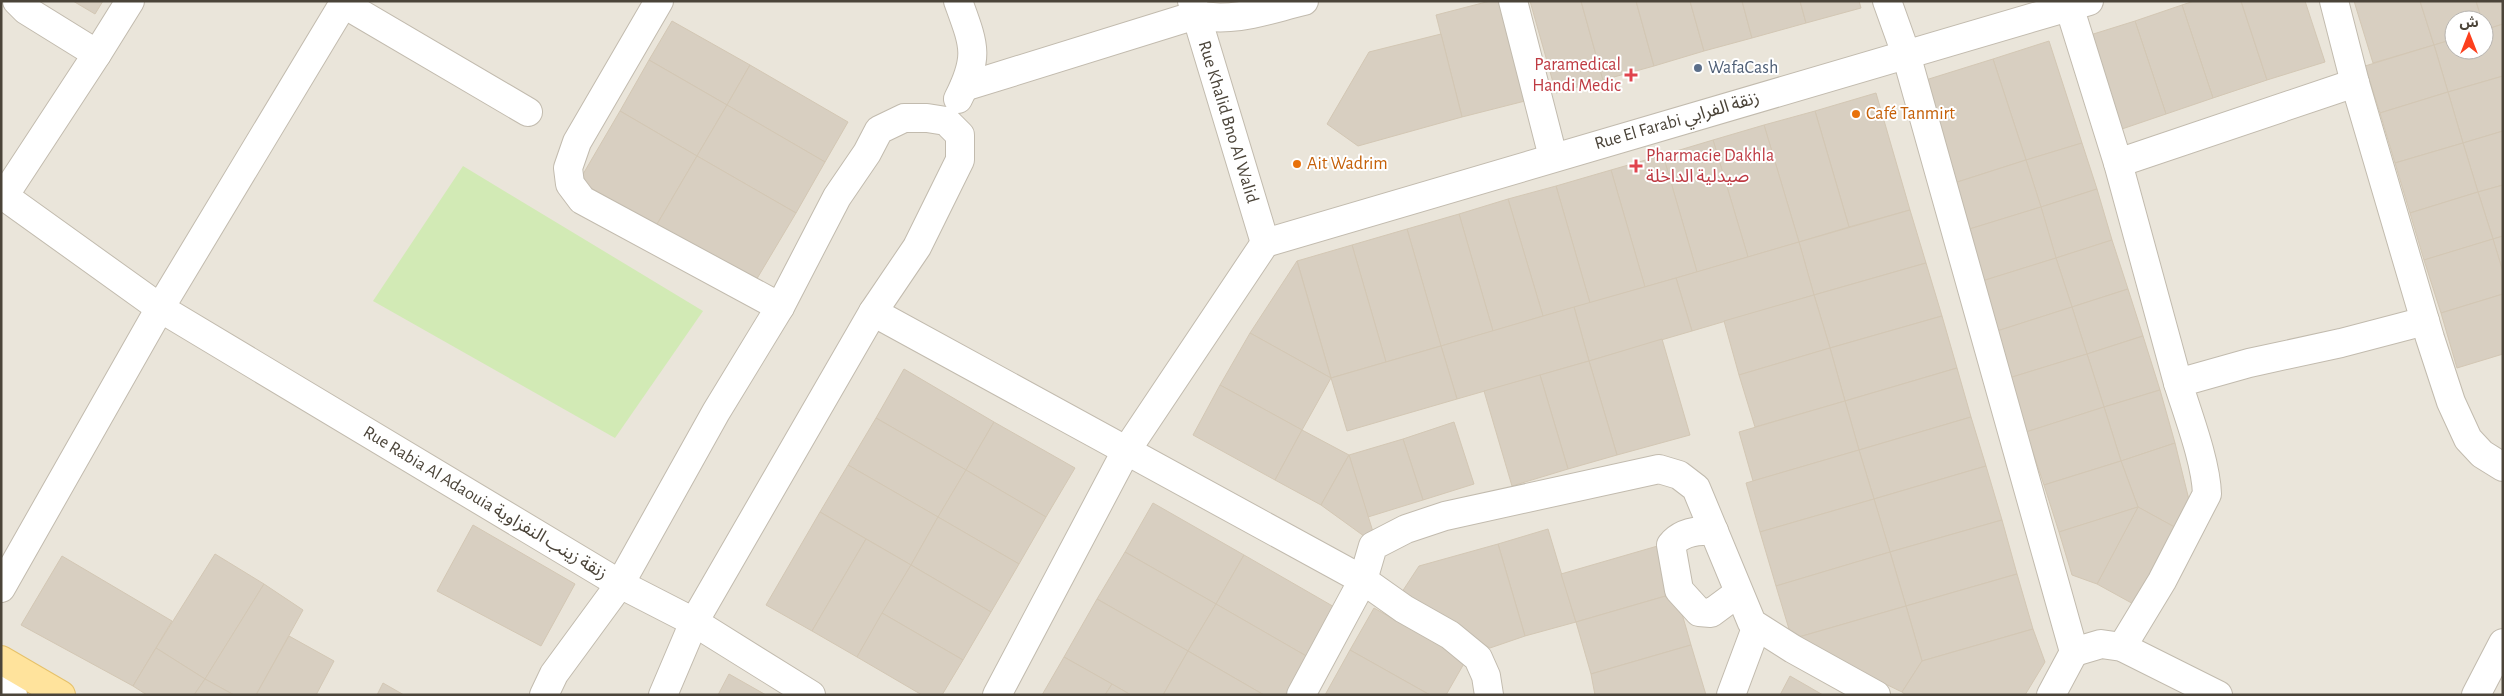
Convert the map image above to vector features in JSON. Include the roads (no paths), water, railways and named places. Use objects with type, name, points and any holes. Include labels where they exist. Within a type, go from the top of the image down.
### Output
[{"type":"main road","points":[[1,660],[62,695]]},
{"type":"street","points":[[17,1],[26,10],[97,54]]},
{"type":"street","points":[[3,195],[130,1]]},
{"type":"street","points":[[659,1],[577,142],[568,168],[570,184],[582,200],[780,307]]},
{"type":"street","points":[[946,121],[972,68],[973,44],[958,1]]},
{"type":"street","points":[[964,87],[1194,8],[1217,20],[1304,1]]},
{"type":"street","points":[[1513,1],[1552,157]]},
{"type":"street","points":[[1887,1],[1906,54],[2074,652],[2051,695]]},
{"type":"street","points":[[2334,1],[2355,83],[2425,321],[2459,422],[2468,439],[2482,454],[2503,467]]},
{"type":"street","points":[[1,588],[160,308],[345,2],[528,112]]},
{"type":"street","points":[[2079,4],[2118,163],[2207,484],[2207,494],[2162,581],[2122,646]]},
{"type":"street","name":"Rue El Farabi زنقة الفرابي","points":[[1265,243],[1552,157],[2079,4]]},
{"type":"street","name":"Rue Khalid Bno Al Walid","points":[[1194,8],[1265,243]]},
{"type":"street","points":[[2118,163],[2355,83]]},
{"type":"street","points":[[544,695],[554,674],[620,584],[716,412],[780,307],[837,197],[867,153],[879,130],[904,118],[946,121],[960,135],[960,160],[917,248],[872,312],[694,622],[663,695]]},
{"type":"street","name":"Rue Rabia Al Adaouia زنقة زينب النفزاوية","points":[[3,195],[160,308],[620,584],[694,622],[811,695]]},
{"type":"street","points":[[997,695],[1126,450],[1265,243]]},
{"type":"street","points":[[872,312],[1363,580],[1404,609],[1450,635],[1478,658],[1486,676],[1489,695]]},
{"type":"street","points":[[2178,383],[2250,363],[2364,338],[2425,321]]},
{"type":"street","points":[[1301,695],[1363,580],[1373,546],[1406,529],[1445,516],[1659,470],[1679,475],[1696,488],[1738,593],[1756,628],[1876,695]]},
{"type":"street","points":[[1714,531],[1691,532],[1676,538],[1670,545],[1679,590],[1699,612],[1711,613],[1738,593]]},
{"type":"street","points":[[1731,695],[1756,628]]},
{"type":"street","points":[[2476,695],[2503,643]]},
{"type":"street","points":[[2074,652],[2101,644],[2122,646],[2218,695]]},
{"type":"street","points":[[1,688],[13,695]]},
{"type":"place","name":"WafaCash","points":[[1698,68]]},
{"type":"place","name":"Paramedical Handi Medic","points":[[1631,75]]},
{"type":"place","name":"Café Tanmirt","points":[[1856,114]]},
{"type":"place","name":"Ait Wadrim","points":[[1297,164]]},
{"type":"place","name":"Pharmacie Dakhla صيدلية الداخلة","points":[[1636,166]]}]
